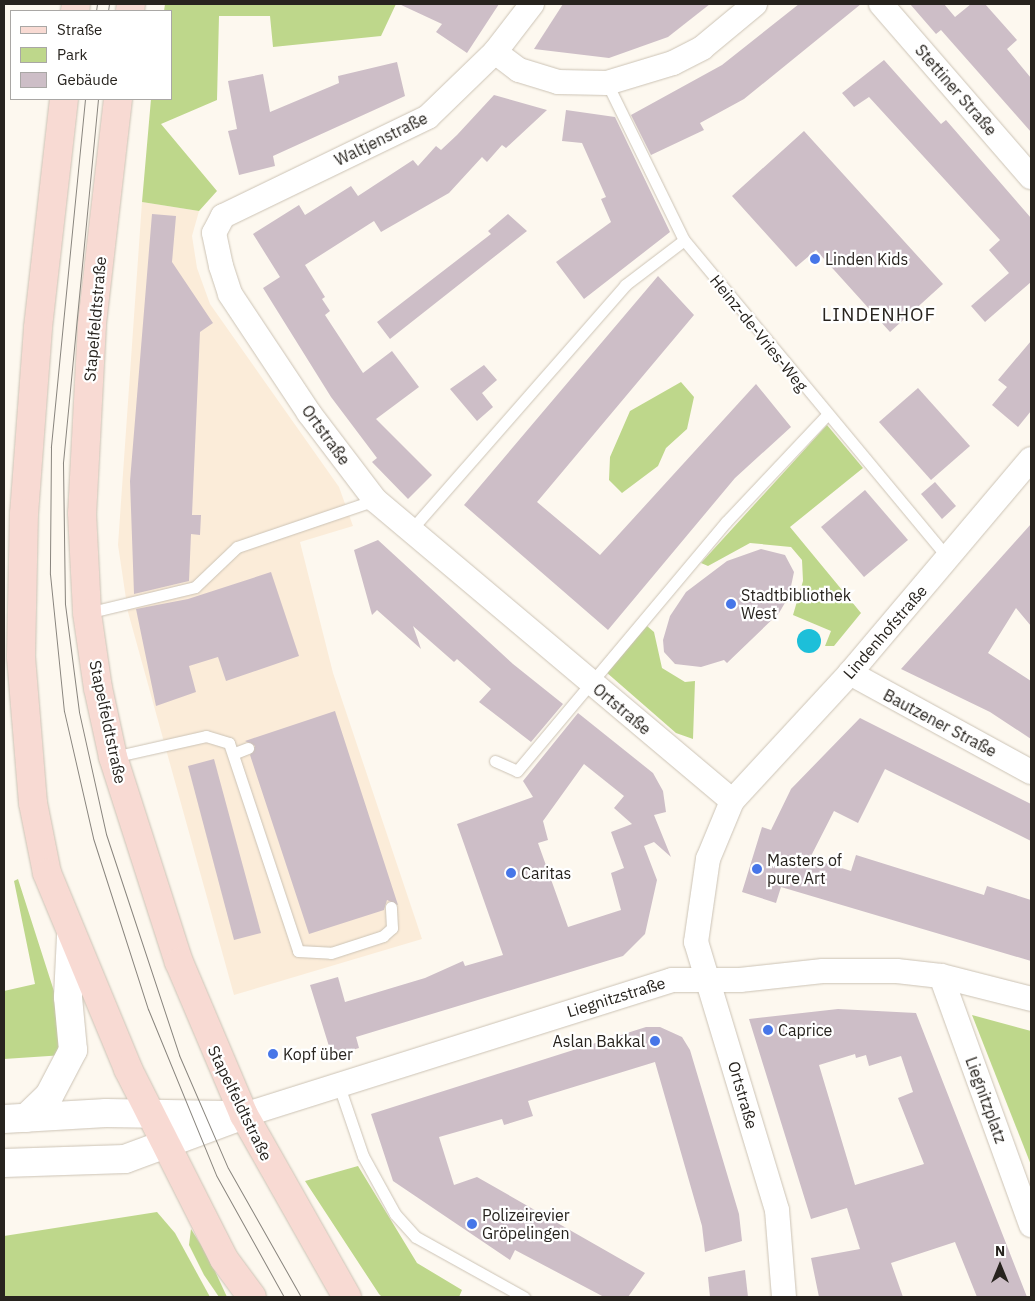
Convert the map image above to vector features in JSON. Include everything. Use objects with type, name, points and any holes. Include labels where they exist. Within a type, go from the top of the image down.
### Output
[{"type":"main road","points":[[64,100],[38,328],[24,513],[20,657],[33,803],[47,874],[71,936],[149,1114],[224,1259],[252,1297]]},
{"type":"main road","name":"Stapelfeldtstraße","points":[[118,100],[92,325],[82,513],[87,613],[113,757],[160,912],[244,1115],[347,1297]]},
{"type":"street","name":"Waltjenstraße","points":[[223,216],[428,117],[495,52],[532,4]]},
{"type":"street","points":[[495,52],[519,70],[558,82],[607,83],[673,63],[702,48],[756,4]]},
{"type":"street","name":"Stettiner Straße","points":[[881,4],[1031,177]]},
{"type":"street","name":"Ortstraße","points":[[223,216],[214,233],[230,294],[309,413],[375,500],[732,801],[708,859],[697,933],[707,980],[777,1210],[784,1297]]},
{"type":"street","name":"Lindenhofstraße","points":[[732,801],[850,674],[1031,459]]},
{"type":"street","name":"Bautzener Straße","points":[[850,674],[1031,772]]},
{"type":"street","points":[[15,1118],[48,1096],[73,1050],[68,997],[71,936]]},
{"type":"street","name":"Liegnitzstraße","points":[[244,1115],[338,1083],[672,980],[707,980],[823,970],[941,976],[1031,999]]},
{"type":"street","name":"Liegnitzplatz","points":[[941,976],[1031,1224]]},
{"type":"street","points":[[15,1118],[149,1114],[244,1115]]},
{"type":"street","points":[[4,1163],[125,1159],[244,1115]]},
{"type":"lane","name":"Heinz-de-Vries-Weg","points":[[607,83],[684,240],[827,416],[948,558]]},
{"type":"lane","points":[[410,531],[625,285],[684,240]]},
{"type":"lane","points":[[495,761],[517,771],[726,522],[827,416]]},
{"type":"lane","points":[[87,613],[195,587],[237,547],[375,500]]},
{"type":"lane","points":[[113,757],[206,736],[228,743],[235,753],[290,940],[298,951],[331,953],[382,936],[392,928],[391,907]]},
{"type":"lane","points":[[235,753],[248,748]]},
{"type":"lane","points":[[338,1083],[363,1156],[395,1214],[416,1237],[524,1297]]},
{"type":"shaded area","points":[[142,202],[199,211],[192,236],[197,268],[210,304],[339,487],[353,526],[300,542],[333,673],[422,939],[234,995],[128,612],[118,545]]},
{"type":"green space","points":[[165,4],[396,4],[381,36],[273,47],[270,16],[219,16],[217,100],[161,124],[217,191],[199,211],[142,202],[151,100],[172,100],[172,10],[164,10]]},
{"type":"green space","points":[[681,382],[694,397],[687,429],[666,448],[658,466],[622,493],[609,480],[610,457],[630,411]]},
{"type":"green space","points":[[827,425],[863,468],[790,527],[861,613],[834,646],[825,646],[831,631],[793,615],[803,581],[802,560],[791,547],[750,543],[708,566],[701,563]]},
{"type":"green space","points":[[647,626],[654,632],[662,668],[685,682],[695,681],[693,739],[676,733],[606,672]]},
{"type":"green space","points":[[18,879],[61,1013],[64,1055],[4,1059],[4,991],[35,984],[14,881]]},
{"type":"green space","points":[[972,1015],[1031,1031],[1031,1165]]},
{"type":"green space","points":[[358,1166],[417,1263],[462,1290],[459,1297],[382,1297],[379,1294],[305,1181]]},
{"type":"green space","points":[[157,1212],[175,1233],[210,1297],[4,1297],[4,1236]]},
{"type":"green space","points":[[191,1229],[208,1256],[227,1297],[219,1297],[204,1275],[189,1245]]},
{"type":"water","points":[[809,629],[814,630],[820,636],[820,646],[814,652],[809,653],[804,652],[798,646],[797,641],[798,636],[804,630]]},
{"type":"building","points":[[399,4],[499,4],[467,53],[436,32],[442,24]]},
{"type":"building","points":[[563,4],[710,4],[668,37],[609,58],[534,49]]},
{"type":"building","points":[[799,4],[861,4],[744,99],[700,123],[704,130],[651,155],[631,115],[722,65]]},
{"type":"building","points":[[910,4],[944,4],[955,17],[971,4],[985,4],[1017,40],[1007,49],[1031,78],[1031,132],[941,30],[936,34]]},
{"type":"building","points":[[884,60],[941,124],[946,120],[1031,218],[1031,282],[985,322],[971,306],[1009,273],[989,250],[1000,240],[869,97],[854,107],[842,93]]},
{"type":"building","points":[[397,62],[405,96],[273,156],[275,166],[239,175],[228,131],[237,129],[228,81],[263,74],[270,112],[339,83],[338,76]]},
{"type":"building","points":[[494,95],[547,110],[506,148],[502,145],[487,162],[482,157],[449,193],[381,232],[374,221],[305,265],[325,297],[322,299],[330,311],[325,315],[363,373],[392,351],[419,387],[376,419],[432,475],[408,499],[372,462],[377,458],[331,397],[263,288],[280,277],[253,234],[299,205],[305,215],[351,186],[358,196],[413,160],[418,166],[436,146],[441,150]]},
{"type":"building","points":[[566,110],[615,117],[670,232],[584,299],[556,262],[611,222],[601,199],[606,197],[582,143],[562,141]]},
{"type":"building","points":[[804,131],[943,284],[890,332],[816,250],[796,267],[732,196]]},
{"type":"building","points":[[152,214],[176,216],[172,262],[213,323],[200,332],[192,515],[201,515],[200,535],[191,534],[189,581],[134,594],[130,481]]},
{"type":"building","points":[[508,214],[527,231],[390,339],[377,322],[491,234],[488,231]]},
{"type":"building","points":[[658,276],[694,315],[537,502],[600,555],[756,384],[791,427],[735,478],[608,630],[464,505]]},
{"type":"building","points":[[1031,341],[1031,411],[1018,427],[992,405],[1007,387],[998,380]]},
{"type":"building","points":[[484,365],[497,380],[482,393],[493,407],[477,421],[450,389]]},
{"type":"building","points":[[918,388],[970,446],[931,480],[879,422]]},
{"type":"building","points":[[935,482],[956,506],[942,519],[921,494]]},
{"type":"building","points":[[865,490],[908,540],[864,577],[821,527]]},
{"type":"building","points":[[1031,524],[1031,626],[1016,608],[988,653],[1031,681],[1031,739],[990,712],[901,669]]},
{"type":"building","points":[[378,540],[513,664],[563,704],[531,742],[479,702],[491,689],[457,659],[454,662],[413,626],[421,649],[377,610],[372,615],[354,550]]},
{"type":"building","name":"Stadtbibliothek West","points":[[761,549],[785,555],[794,572],[789,596],[779,613],[727,663],[724,660],[701,667],[675,664],[664,652],[663,640],[670,616],[686,592],[727,561]]},
{"type":"building","points":[[271,572],[299,656],[226,681],[218,657],[189,666],[196,692],[156,706],[136,609],[188,599]]},
{"type":"building","points":[[335,711],[398,905],[387,900],[384,910],[309,934],[250,755],[255,746],[245,741]]},
{"type":"building","points":[[578,713],[653,773],[663,791],[666,812],[654,815],[671,857],[654,842],[644,846],[657,880],[645,934],[623,956],[356,1037],[359,1048],[332,1056],[310,985],[338,977],[345,1002],[425,978],[463,961],[465,966],[503,955],[457,824],[533,797],[523,781]],"holes":[[[584,764],[624,796],[614,808],[632,824],[611,832],[624,868],[611,873],[621,910],[568,927],[538,843],[548,840],[543,821]]]},
{"type":"building","points":[[860,718],[1031,804],[1031,841],[885,769],[858,823],[834,811],[810,858],[851,871],[856,855],[984,895],[987,886],[1031,900],[1031,961],[781,887],[776,903],[742,892],[762,827],[771,830],[791,789]]},
{"type":"building","points":[[214,759],[261,933],[234,940],[188,766]]},
{"type":"building","points":[[838,1009],[916,1013],[1027,1297],[977,1297],[955,1242],[891,1263],[903,1297],[819,1297],[811,1258],[860,1249],[847,1208],[811,1219],[749,1019]],"holes":[[[855,1054],[856,1058],[866,1055],[869,1066],[901,1056],[913,1092],[898,1098],[924,1164],[855,1185],[819,1065]]]},
{"type":"building","points":[[646,1027],[660,1027],[682,1037],[690,1050],[739,1214],[742,1241],[705,1252],[702,1226],[655,1062],[528,1101],[533,1116],[504,1125],[502,1119],[439,1137],[454,1185],[477,1177],[645,1273],[628,1297],[604,1297],[515,1250],[510,1260],[393,1181],[371,1114]]},
{"type":"building","points":[[745,1270],[748,1297],[710,1297],[708,1277]]},
{"type":"tram line","points":[[96,10],[97,4]]},
{"type":"tram line","points":[[108,10],[109,4]]},
{"type":"tram line","points":[[85,100],[51,447],[50,574],[64,711],[93,838],[148,1009],[216,1175],[284,1297]]},
{"type":"tram line","points":[[98,100],[63,463],[65,604],[79,712],[106,834],[179,1055],[228,1168],[301,1297]]},
{"type":"place","name":"Linden Kids","points":[[815,259]]},
{"type":"place","name":"Stadtbibliothek West","points":[[731,604]]},
{"type":"place","name":"Masters of pure Art","points":[[757,869]]},
{"type":"place","name":"Caritas","points":[[511,873]]},
{"type":"place","name":"Caprice","points":[[768,1030]]},
{"type":"place","name":"Aslan Bakkal","points":[[655,1041]]},
{"type":"place","name":"Kopf über","points":[[273,1054]]},
{"type":"place","name":"Polizeirevier Gröpelingen","points":[[472,1224]]},
{"type":"district","name":"LINDENHOF","points":[[879,315]]}]
